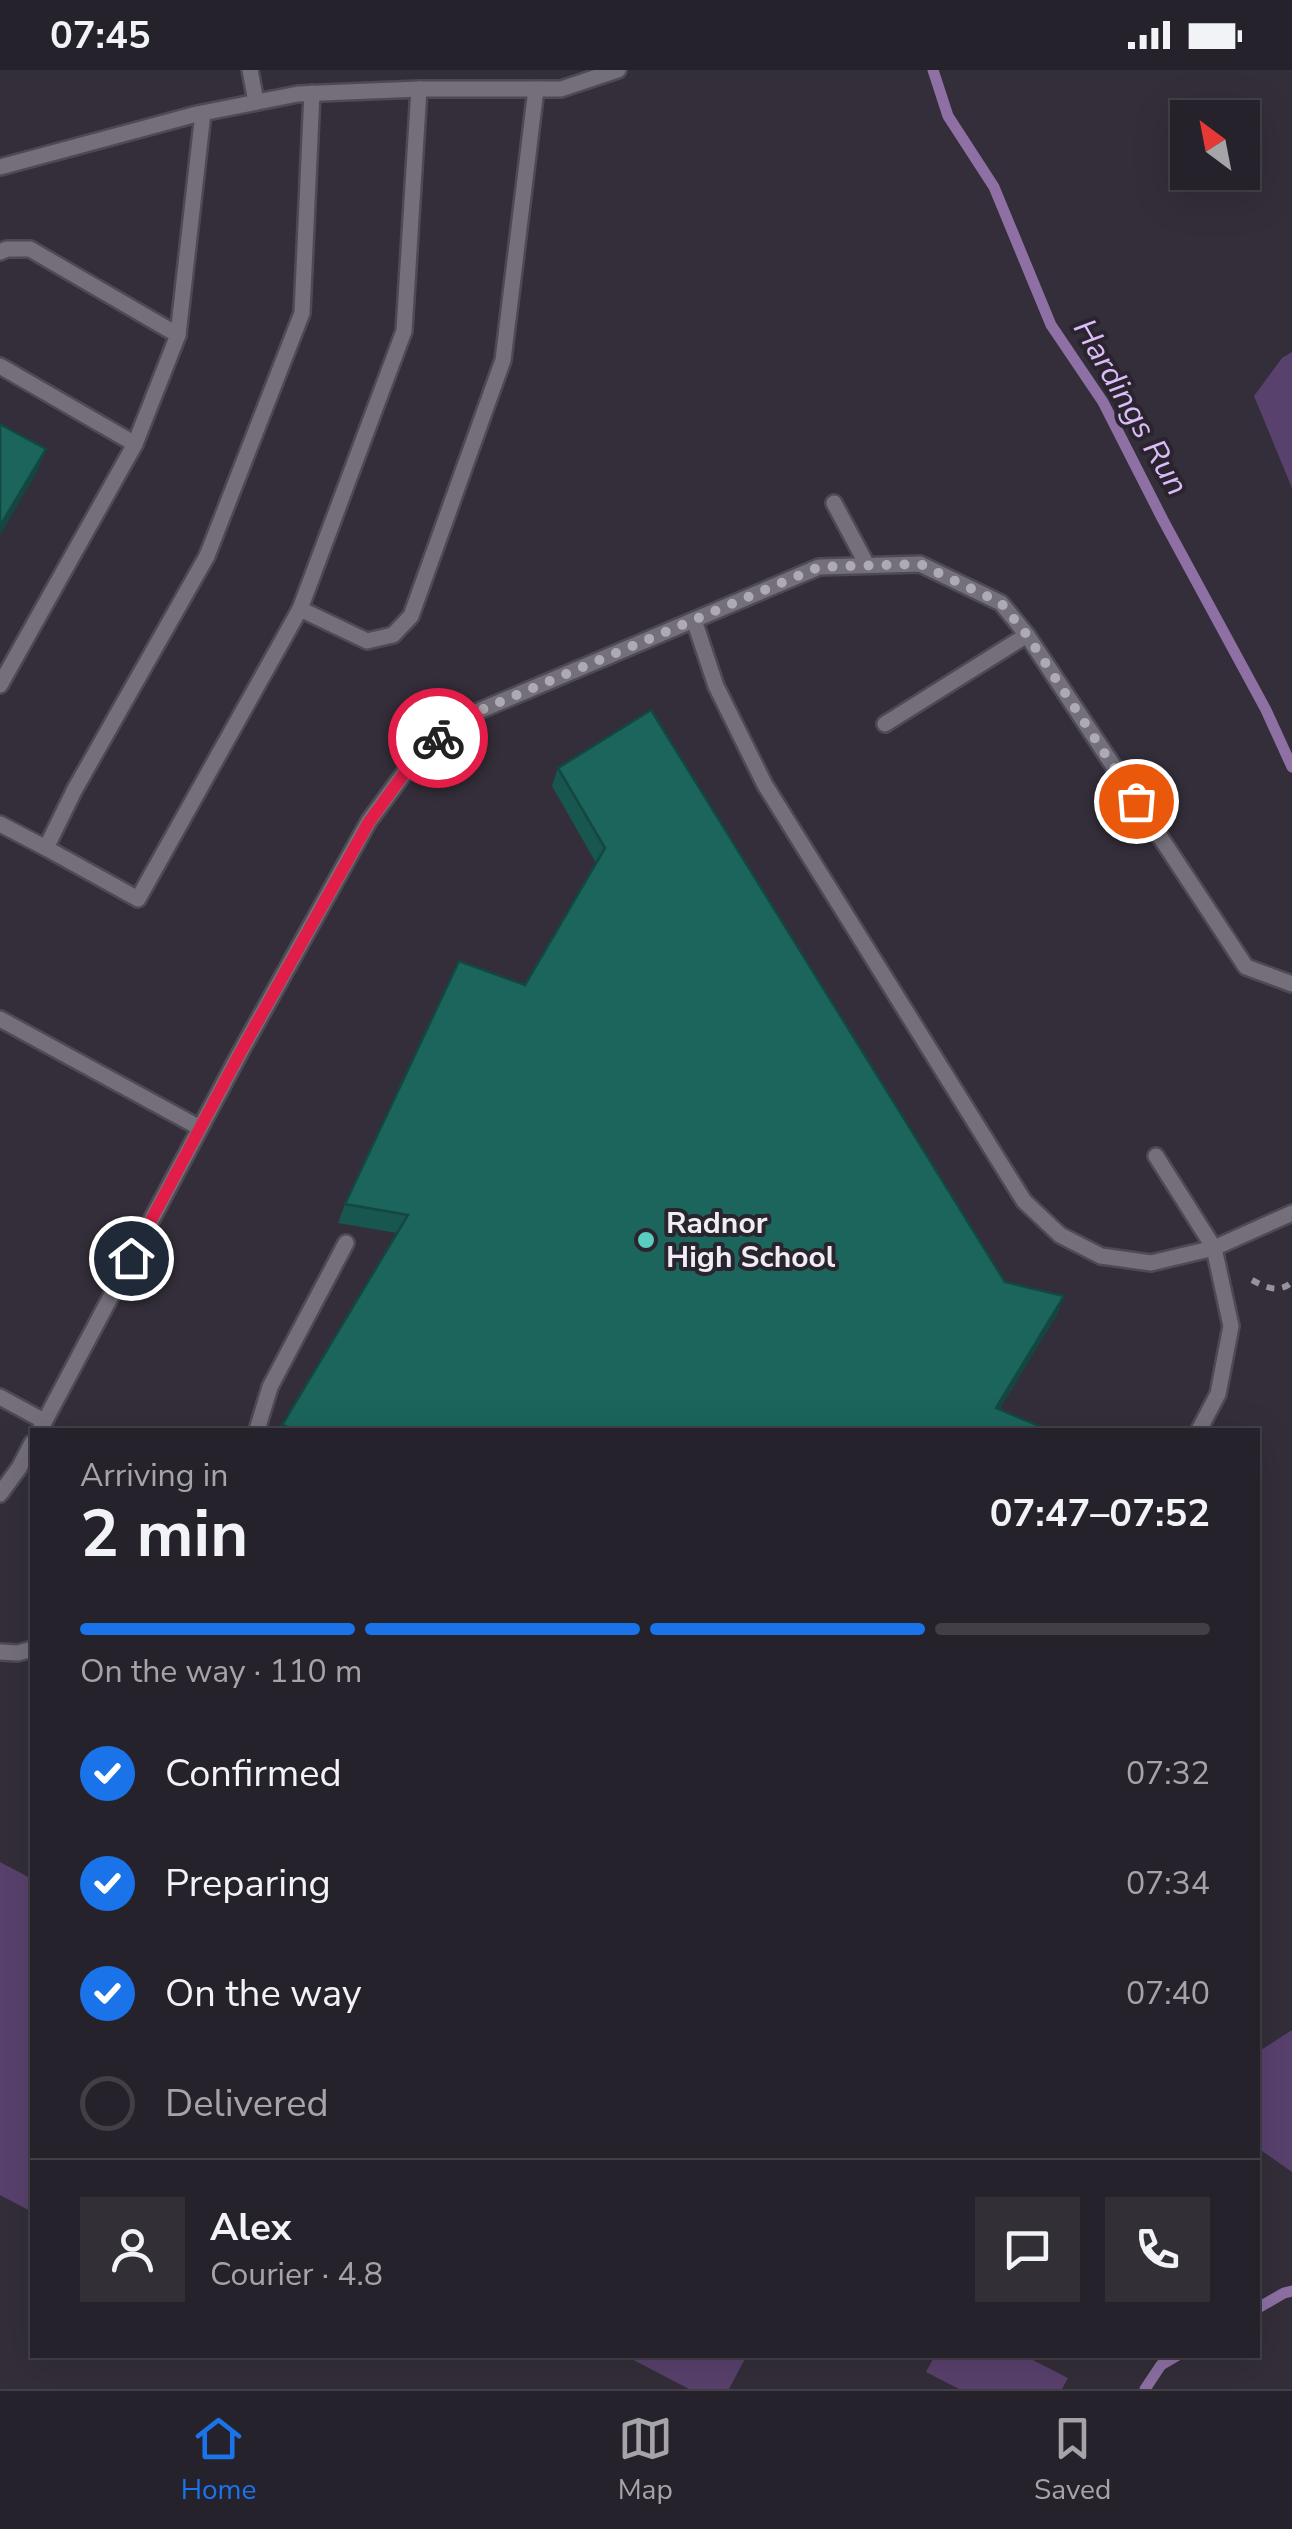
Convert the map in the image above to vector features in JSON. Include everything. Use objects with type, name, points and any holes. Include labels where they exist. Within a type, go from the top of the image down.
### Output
[{"type":"lane","points":[[250,70],[256,102]]},
{"type":"lane","points":[[0,167],[203,113],[312,93],[562,89],[618,70]]},
{"type":"lane","points":[[0,824],[138,900],[300,609],[404,331],[419,89]]},
{"type":"lane","points":[[300,609],[367,641],[393,635],[411,616],[503,360],[536,89]]},
{"type":"lane","points":[[46,848],[75,789],[208,556],[302,314],[312,93]]},
{"type":"lane","points":[[0,685],[135,444],[178,335],[203,113]]},
{"type":"lane","points":[[0,252],[30,250],[178,335]]},
{"type":"lane","points":[[0,366],[135,444]]},
{"type":"lane","points":[[834,502],[867,566]]},
{"type":"lane","points":[[0,1397],[42,1426],[240,1053],[369,822],[408,768],[441,735],[474,713],[819,567],[920,564],[1001,603],[1027,635],[1246,966],[1292,984]]},
{"type":"lane","points":[[694,620],[716,686],[764,785],[1024,1201],[1060,1235],[1101,1256],[1151,1263],[1214,1248],[1292,1213]]},
{"type":"lane","points":[[886,724],[1027,635]]},
{"type":"lane","points":[[0,1019],[200,1128]]},
{"type":"lane","points":[[1156,1156],[1214,1248],[1231,1326],[1218,1394],[1200,1428]]},
{"type":"lane","points":[[258,1428],[270,1387],[346,1243]]},
{"type":"lane","points":[[0,1494],[30,1448]]},
{"type":"lane","points":[[0,1652],[30,1650]]},
{"type":"path","points":[[1252,1280],[1270,1289],[1292,1282]]},
{"type":"shaded area","points":[[1292,352],[1292,488],[1254,396],[1282,358]]},
{"type":"shaded area","points":[[0,1862],[30,1878],[30,2211],[0,2195]]},
{"type":"shaded area","points":[[1292,2030],[1292,2172],[1260,2149],[1261,2050]]},
{"type":"shaded area","points":[[630,2358],[745,2358],[729,2389],[689,2389]]},
{"type":"shaded area","points":[[933,2358],[1029,2358],[1068,2378],[1062,2389],[959,2389],[926,2372]]},
{"type":"building","points":[[0,424],[46,449],[0,526]]},
{"type":"building","name":"Radnor High School","points":[[651,710],[1005,1282],[1064,1296],[996,1408],[1044,1428],[282,1425],[408,1215],[345,1204],[459,961],[525,985],[605,848],[558,768]]},
{"type":"waterway","name":"Hardings Run","points":[[933,70],[948,116],[994,187],[1051,325],[1103,402],[1266,710],[1292,767]]},
{"type":"waterway","points":[[1260,2307],[1292,2291]]},
{"type":"waterway","points":[[1145,2389],[1161,2365],[1173,2358]]},
{"type":"way so far","points":[[438,738],[474,713],[819,567],[920,564],[1001,603],[1027,635],[1136,801]]},
{"type":"place","name":"Radnor High School","points":[[646,1240]]},
{"type":"route","points":[[131,1258],[369,822],[408,768],[438,738]]}]
